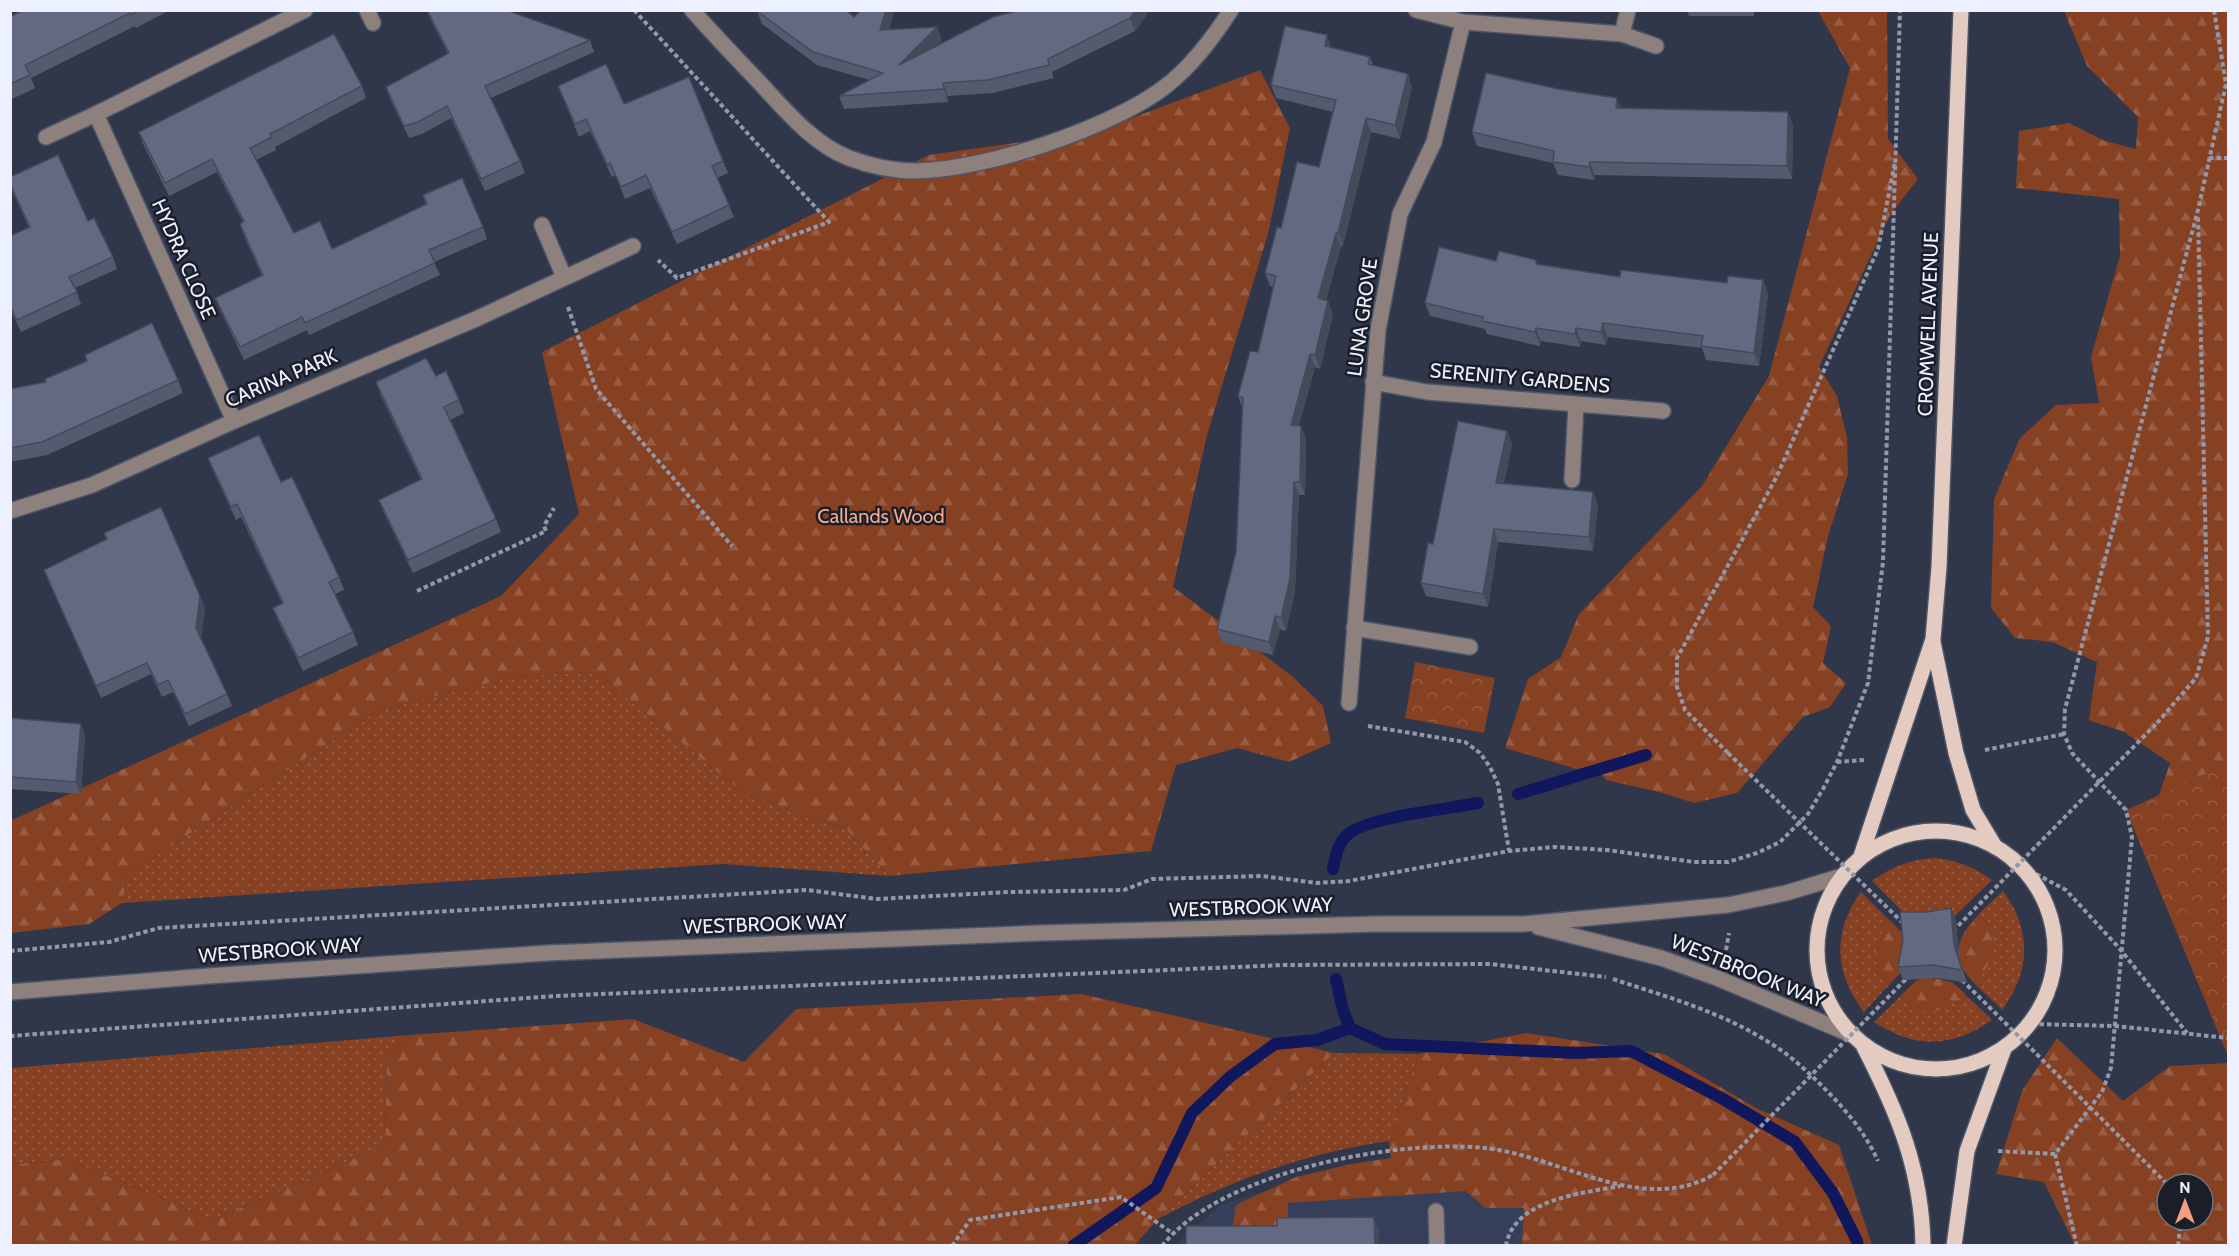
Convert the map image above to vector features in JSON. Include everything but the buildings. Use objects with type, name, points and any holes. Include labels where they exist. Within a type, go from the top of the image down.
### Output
[{"type":"main road","name":"CROMWELL AVENUE","points":[[1861,856],[1895,758],[1932,639],[1939,567],[1961,10]]},
{"type":"main road","name":"CROMWELL AVENUE","points":[[1932,639],[1956,753],[1973,810],[1994,845]]},
{"type":"main road","points":[[1864,1047],[1897,1064],[1934,1070],[1971,1065],[2004,1049],[2032,1024],[2049,994],[2056,960],[2054,926],[2043,894],[2023,867],[1994,845],[1961,833],[1926,831],[1891,839],[1861,856],[1842,876],[1824,906],[1816,940],[1818,975],[1830,1008],[1864,1047],[1893,1103],[1911,1152],[1923,1245]]},
{"type":"main road","points":[[1954,1245],[1966,1151],[2004,1049]]},
{"type":"street","points":[[46,137],[305,10]]},
{"type":"street","points":[[692,10],[792,118],[822,144],[849,158],[882,168],[916,171],[960,166],[1005,155],[1083,131],[1141,102],[1166,86],[1187,67],[1214,36],[1231,10]]},
{"type":"street","points":[[1416,10],[1463,22],[1622,34],[1656,46]]},
{"type":"street","points":[[1622,34],[1628,10]]},
{"type":"street","name":"LUNA GROVE","points":[[1348,703],[1378,330],[1400,214],[1434,142],[1463,22]]},
{"type":"street","name":"HYDRA CLOSE","points":[[96,114],[234,421]]},
{"type":"street","points":[[542,225],[564,277]]},
{"type":"street","name":"CARINA PARK","points":[[10,511],[92,485],[234,421],[476,319],[633,246]]},
{"type":"street","name":"SERENITY GARDENS","points":[[1373,382],[1427,392],[1663,411]]},
{"type":"street","points":[[1572,480],[1576,405]]},
{"type":"street","points":[[1354,628],[1470,647]]},
{"type":"street","name":"WESTBROOK WAY","points":[[10,992],[548,953],[1040,933],[1378,924],[1523,924],[1728,905],[1786,893],[1842,876]]},
{"type":"street","name":"WESTBROOK WAY","points":[[1523,924],[1661,958],[1717,978],[1852,1035]]},
{"type":"street","points":[[1436,1211],[1437,1245]]},
{"type":"path","points":[[633,246],[661,262],[676,278],[829,222],[634,10]]},
{"type":"path","points":[[10,951],[109,942],[159,928],[807,890],[877,899],[1009,892],[1124,890],[1152,879],[1262,876],[1317,883],[1509,851],[1555,847],[1607,850],[1694,862],[1728,862],[1780,842],[1808,814],[1838,762],[1868,682],[1881,573],[1900,10]]},
{"type":"path","points":[[2055,1154],[2102,1092],[2111,1068],[2120,949],[2132,837],[2126,810],[2072,753],[2064,734],[2065,709],[2198,210],[2226,84],[2214,10]]},
{"type":"path","points":[[1897,148],[1878,249],[1776,478],[1677,658],[1677,687],[1685,710],[1907,927]]},
{"type":"path","points":[[2209,158],[2229,158]]},
{"type":"path","points":[[1949,934],[2157,723],[2196,678],[2208,637],[2198,210]]},
{"type":"path","points":[[564,277],[567,303],[596,389],[732,546]]},
{"type":"path","points":[[417,591],[546,531],[544,526],[554,508]]},
{"type":"path","points":[[1348,703],[1368,726],[1465,742],[1480,753],[1490,767],[1497,784],[1509,851]]},
{"type":"path","points":[[1985,750],[2064,734]]},
{"type":"path","points":[[2023,867],[2066,890],[2120,949],[2187,1033]]},
{"type":"path","points":[[10,1036],[555,996],[1284,965],[1490,964],[1607,977],[1707,1010],[1740,1026],[1772,1044],[1802,1067],[1851,1116],[1874,1153]]},
{"type":"path","points":[[1162,1245],[1172,1233],[1205,1208],[1244,1188],[1346,1157],[1392,1151],[1484,1148],[1538,1159],[1621,1186],[1669,1190],[1696,1184],[1713,1175],[1908,976]]},
{"type":"path","points":[[1957,976],[2156,1172]]},
{"type":"path","points":[[2032,1024],[2115,1026],[2229,1038]]},
{"type":"path","points":[[2000,1151],[2055,1154]]},
{"type":"path","points":[[2055,1154],[2077,1245]]},
{"type":"path","points":[[1506,1245],[1519,1222],[1539,1206],[1563,1197],[1621,1186]]},
{"type":"path","points":[[952,1245],[970,1220],[1121,1197],[1172,1233]]},
{"type":"shaded area","points":[[1483,1156],[1846,1246],[1173,1246],[1220,1205],[1322,1173]]},
{"type":"green space","points":[[1818,11],[1887,11],[1888,139],[1918,179],[1890,215],[1819,367],[1837,396],[1847,438],[1848,474],[1828,536],[1813,607],[1831,626],[1823,663],[1846,683],[1830,707],[1803,717],[1737,793],[1694,803],[1606,780],[1595,765],[1577,769],[1505,748],[1528,679],[1561,657],[1579,614],[1702,486],[1769,376],[1850,68]]},
{"type":"green space","points":[[2064,11],[2228,11],[2228,839],[2152,816],[2170,763],[2124,732],[2089,720],[2097,662],[2052,642],[2015,638],[1991,608],[1994,499],[2020,438],[2056,405],[2099,403],[2091,357],[2120,256],[2119,199],[2016,188],[2019,131],[2069,123],[2105,141],[2136,149],[2138,117],[2087,66]]},
{"type":"green space","name":"Callands Wood","points":[[1260,70],[1290,128],[1268,234],[1207,435],[1173,587],[1292,676],[1323,706],[1331,743],[1289,762],[1237,748],[1176,765],[1151,851],[889,876],[846,829],[745,794],[595,672],[517,676],[379,710],[128,874],[122,903],[89,924],[11,933],[10,821],[501,596],[579,514],[542,352],[929,155],[1094,132]]},
{"type":"green space","points":[[1415,662],[1495,678],[1484,733],[1405,718]]},
{"type":"green space","points":[[595,672],[745,794],[846,829],[889,876],[724,864],[122,903],[128,874],[379,710],[517,676]]},
{"type":"green space","points":[[2228,764],[2228,1056],[2126,810]]},
{"type":"green space","points":[[1936,858],[1966,865],[1992,880],[1951,920],[1909,918],[1872,881],[1902,864]]},
{"type":"green space","points":[[2003,891],[2019,921],[2024,950],[2023,965],[2018,980],[2002,1010],[1967,975],[1959,958],[1959,946],[1977,916]]},
{"type":"green space","points":[[1861,892],[1904,935],[1901,972],[1864,1012],[1847,983],[1840,952],[1845,922]]},
{"type":"green space","points":[[1976,919],[1990,931],[1992,949],[1986,968],[1976,983],[1963,966],[1959,951],[1963,936]]},
{"type":"green space","points":[[1890,920],[1904,935],[1901,972],[1891,983],[1879,968],[1876,960],[1879,937]]},
{"type":"green space","points":[[1923,978],[1946,981],[1965,994],[1940,1010],[1918,1010],[1911,1006],[1902,994],[1916,981]]},
{"type":"green space","points":[[1916,981],[1952,982],[1992,1020],[1962,1036],[1933,1042],[1904,1037],[1874,1022]]},
{"type":"green space","points":[[1082,994],[1334,1053],[1158,1219],[1135,1245],[11,1245],[11,1165],[66,1159],[214,1220],[385,1145],[387,1054],[410,1035],[633,1019],[744,1062],[796,1009]]},
{"type":"green space","points":[[1526,1033],[1664,1054],[1756,1108],[1839,1145],[1872,1245],[1522,1245],[1524,1208],[1485,1208],[1466,1191],[1288,1203],[1288,1224],[1232,1231],[1236,1205],[1296,1177],[1351,1164],[1391,1158],[1389,1141],[1419,1054]]},
{"type":"green space","points":[[410,1035],[387,1054],[385,1145],[214,1220],[66,1159],[11,1165],[11,1068]]},
{"type":"green space","points":[[2057,1038],[2123,1101],[2170,1066],[2228,1063],[2228,1245],[2075,1245],[2044,1182],[1996,1174],[2022,1091]]},
{"type":"green space","points":[[1334,1053],[1419,1054],[1389,1141],[1327,1153],[1270,1170],[1214,1192],[1158,1219]]},
{"type":"waterway","points":[[1518,794],[1646,755]]},
{"type":"waterway","points":[[1333,869],[1341,842],[1357,829],[1409,814],[1478,803]]},
{"type":"waterway","points":[[1336,979],[1350,1028]]},
{"type":"waterway","points":[[1073,1246],[1156,1188],[1192,1113],[1231,1076],[1275,1044],[1317,1040],[1350,1028],[1385,1044],[1576,1053],[1631,1051],[1723,1099],[1795,1142],[1833,1193],[1858,1246]]}]
